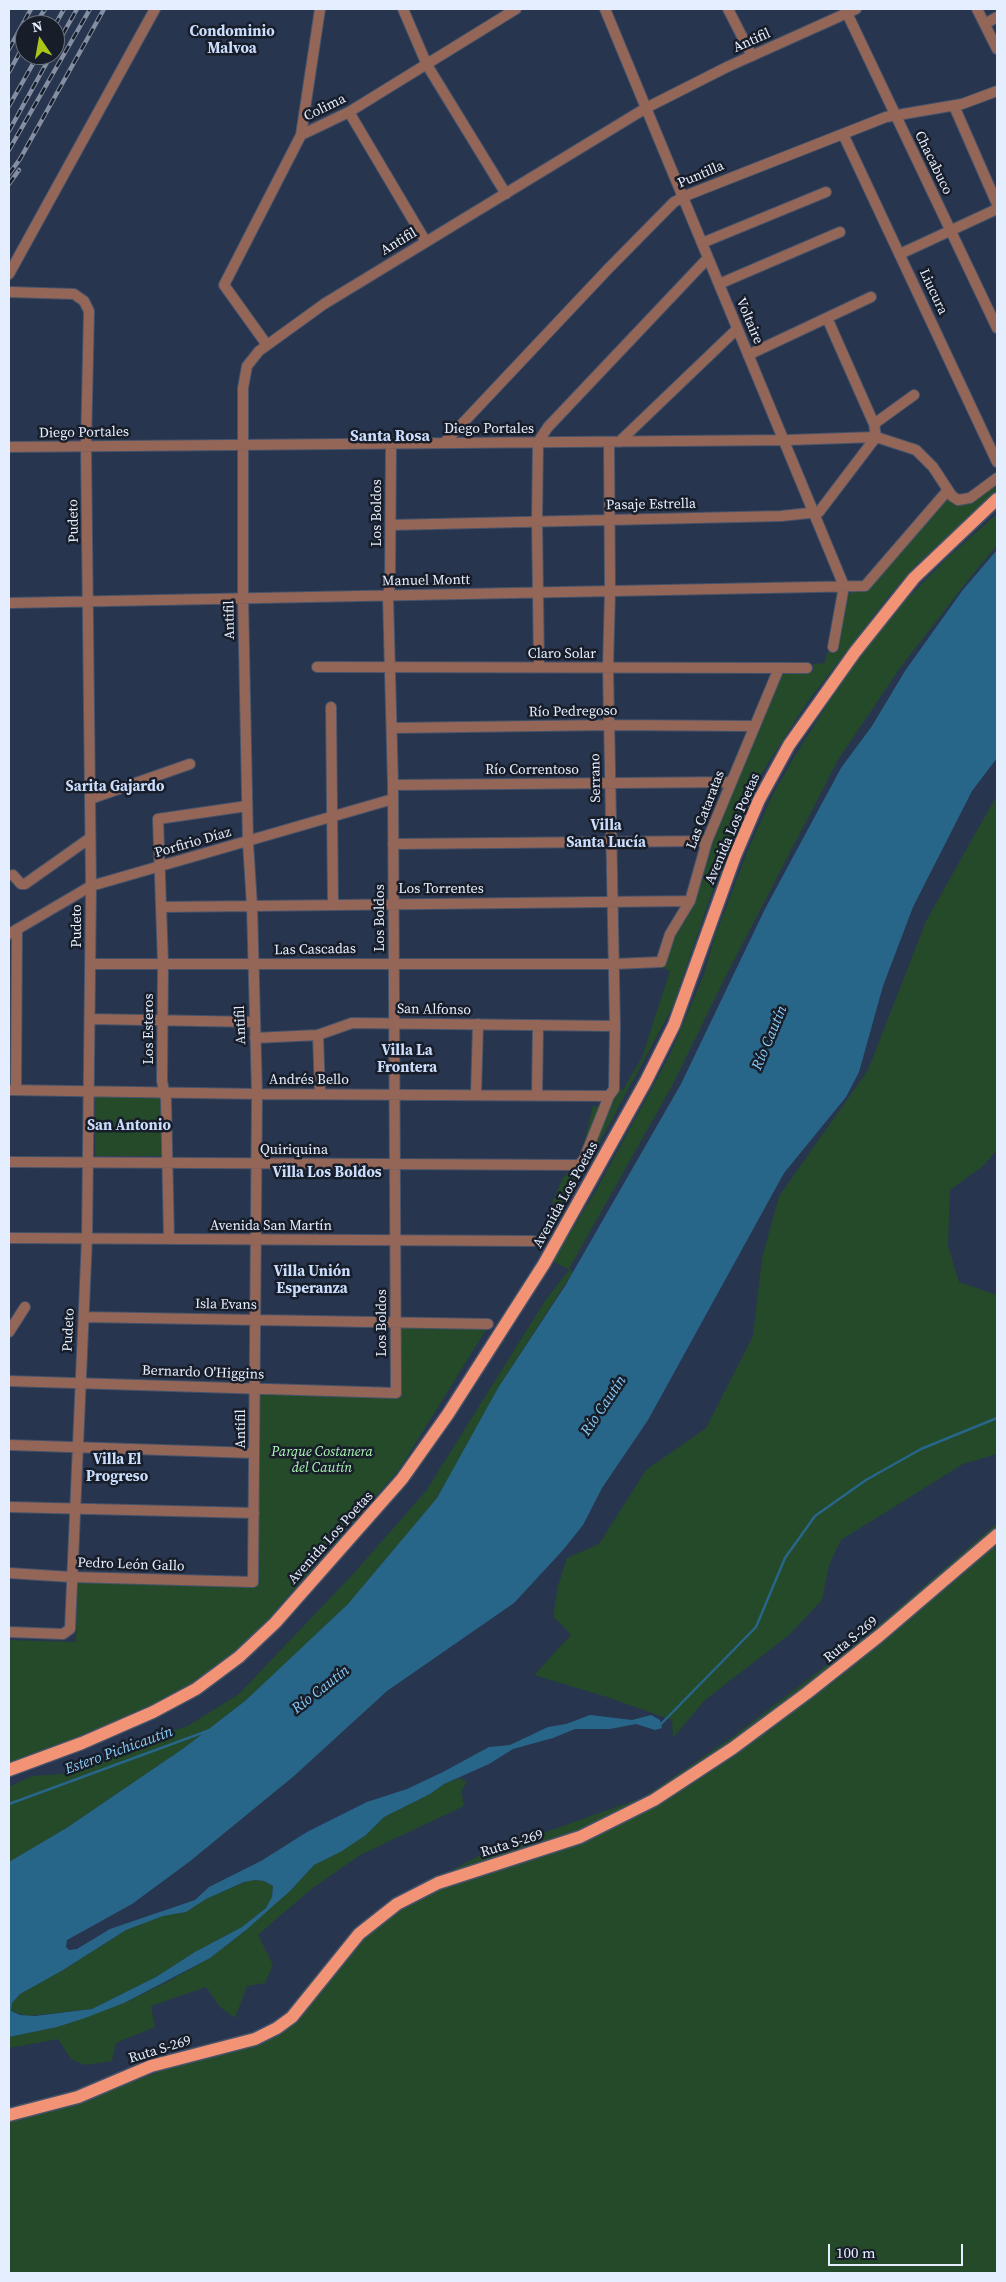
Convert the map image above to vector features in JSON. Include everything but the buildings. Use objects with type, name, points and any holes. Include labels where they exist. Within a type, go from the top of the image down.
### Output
[{"type":"main road","name":"Avenida Los Poetas","points":[[9,1770],[82,1743],[153,1712],[196,1689],[239,1657],[275,1623],[402,1479],[448,1414],[544,1264],[646,1081],[674,1025],[736,856],[759,800],[789,745],[855,652],[914,578],[997,499]]},
{"type":"main road","name":"Ruta S-269","points":[[9,2115],[78,2097],[151,2066],[254,2039],[277,2028],[292,2016],[358,1934],[390,1908],[438,1883],[580,1837],[654,1800],[733,1748],[815,1688],[880,1636],[997,1535]]},
{"type":"street","points":[[9,274],[155,9]]},
{"type":"street","points":[[403,9],[426,65],[506,194]]},
{"type":"street","name":"Colima","points":[[268,345],[224,285],[301,135],[349,112],[516,9]]},
{"type":"street","name":"Voltaire","points":[[605,9],[844,586]]},
{"type":"street","points":[[728,9],[752,56]]},
{"type":"street","points":[[977,9],[997,49]]},
{"type":"street","points":[[301,135],[323,10]]},
{"type":"street","name":"Antifil","points":[[254,1582],[257,1094],[252,906],[248,842],[243,598],[243,388],[245,373],[254,356],[324,304],[646,108],[849,10]]},
{"type":"street","name":"Chacabuco","points":[[849,10],[894,115],[997,328]]},
{"type":"street","points":[[986,24],[997,17]]},
{"type":"street","name":"Puntilla","points":[[444,443],[608,269],[669,207],[683,197],[894,115],[954,106],[997,91]]},
{"type":"street","points":[[900,254],[950,231],[997,204],[954,106]]},
{"type":"street","points":[[349,112],[426,242]]},
{"type":"street","name":"Liucura","points":[[843,134],[997,462]]},
{"type":"street","points":[[702,243],[826,192]]},
{"type":"street","points":[[719,284],[840,232]]},
{"type":"street","points":[[539,668],[538,442],[555,420],[708,258]]},
{"type":"street","name":"Pudeto","points":[[9,292],[74,294],[80,297],[87,306],[86,446],[91,886],[87,1238],[70,1629],[63,1634],[9,1632]]},
{"type":"street","points":[[748,355],[871,297]]},
{"type":"street","points":[[814,514],[825,506],[876,437],[874,424],[827,318]]},
{"type":"street","points":[[614,442],[737,329]]},
{"type":"street","points":[[874,424],[914,396]]},
{"type":"street","name":"Diego Portales","points":[[9,448],[243,444],[783,440],[876,437],[916,450],[933,467],[948,490]]},
{"type":"street","name":"Serrano","points":[[579,1165],[584,1159],[609,1096],[614,1089],[615,1026],[608,668],[609,520],[614,442]]},
{"type":"street","name":"Los Boldos","points":[[391,444],[388,596],[393,785],[396,1393]]},
{"type":"street","points":[[948,490],[955,498],[967,500],[997,478]]},
{"type":"street","name":"Manuel Montt","points":[[9,603],[865,586],[948,490]]},
{"type":"street","name":"Pasaje Estrella","points":[[390,525],[814,514]]},
{"type":"street","points":[[833,647],[844,586]]},
{"type":"street","name":"Claro Solar","points":[[317,667],[807,668]]},
{"type":"street","name":"Las Cataratas","points":[[661,962],[670,934],[690,901],[707,841],[779,668]]},
{"type":"street","points":[[331,707],[333,904]]},
{"type":"street","name":"Río Pedregoso","points":[[392,728],[609,725],[754,726]]},
{"type":"street","points":[[90,799],[190,764]]},
{"type":"street","name":"Río Correntoso","points":[[393,785],[731,782]]},
{"type":"street","name":"Porfirio Díaz","points":[[13,932],[91,886],[393,799]]},
{"type":"street","name":"Los Esteros","points":[[169,1239],[168,1163],[162,1082],[163,964],[158,818],[247,806]]},
{"type":"street","points":[[13,875],[21,884],[24,884],[90,838]]},
{"type":"street","points":[[393,844],[707,841]]},
{"type":"street","name":"Los Torrentes","points":[[162,907],[690,901]]},
{"type":"street","points":[[12,1090],[13,932]]},
{"type":"street","name":"Las Cascadas","points":[[90,964],[614,964],[661,962]]},
{"type":"street","points":[[90,1019],[255,1022]]},
{"type":"street","name":"San Alfonso","points":[[255,1038],[318,1035],[352,1023],[615,1026]]},
{"type":"street","points":[[476,1095],[478,1024]]},
{"type":"street","points":[[536,1096],[538,1025]]},
{"type":"street","points":[[318,1035],[320,1094]]},
{"type":"street","name":"Andrés Bello","points":[[12,1090],[257,1094],[609,1096]]},
{"type":"street","name":"Quiriquina","points":[[9,1162],[579,1165]]},
{"type":"street","name":"Avenida San Martín","points":[[9,1238],[533,1242]]},
{"type":"street","points":[[9,1332],[25,1307]]},
{"type":"street","name":"Isla Evans","points":[[84,1317],[488,1324]]},
{"type":"street","name":"Bernardo O'Higgins","points":[[9,1381],[396,1393]]},
{"type":"street","points":[[9,1445],[254,1453]]},
{"type":"street","points":[[9,1507],[254,1513]]},
{"type":"street","name":"Pedro León Gallo","points":[[9,1573],[71,1577],[254,1582]]},
{"type":"green space","points":[[997,471],[997,491],[915,566],[889,596],[806,704],[763,771],[752,791],[725,855],[672,1008],[560,1216],[552,1202],[563,1178],[580,1159],[593,1106],[608,1105],[614,1101],[618,1088],[623,1090],[642,1057],[670,971],[662,968],[757,726],[784,670],[813,671],[813,664],[825,663],[827,652],[836,653],[847,595],[855,590],[950,492],[958,501]]},
{"type":"green space","points":[[997,514],[997,545],[900,668],[838,760],[729,970],[673,1084],[569,1269],[573,1272],[498,1388],[437,1498],[348,1604],[245,1701],[184,1748],[68,1827],[9,1862],[9,1787],[32,1776],[73,1773],[155,1735],[186,1727],[239,1694],[354,1573],[426,1491],[545,1301],[569,1270],[553,1261],[598,1187],[670,1055],[704,974],[715,936],[748,850],[772,796],[793,759],[857,657],[892,610],[912,594],[948,557]]},
{"type":"green space","points":[[997,795],[997,1150],[983,1166],[950,1190],[948,1246],[959,1282],[997,1295],[997,1454],[963,1464],[841,1540],[829,1565],[822,1600],[789,1635],[705,1700],[673,1738],[672,1720],[607,1697],[534,1675],[571,1635],[553,1616],[558,1586],[567,1558],[599,1544],[646,1470],[706,1428],[753,1336],[762,1258],[779,1196],[868,1070],[926,921]]},
{"type":"green space","points":[[95,1096],[163,1096],[163,1156],[95,1156]]},
{"type":"green space","name":"Parque Costanera del Cautín","points":[[397,1328],[487,1328],[399,1470],[276,1610],[272,1621],[236,1653],[191,1687],[151,1709],[9,1765],[9,1640],[76,1642],[77,1582],[255,1587],[258,1394],[399,1395]]},
{"type":"green space","points":[[997,1523],[997,2273],[9,2273],[9,2120],[80,2102],[285,2023],[301,1993],[337,1952],[418,1888],[479,1856],[644,1797],[732,1737],[873,1630]]},
{"type":"green space","points":[[459,1778],[467,1782],[461,1791],[464,1806],[360,1855],[310,1890],[258,1935],[273,1965],[265,1983],[247,1986],[235,2018],[220,2007],[206,1987],[151,2006],[155,2027],[116,2043],[112,2061],[84,2065],[71,2059],[58,2039],[9,2048],[9,2037],[57,2027],[124,2003],[210,1958],[246,1930],[290,1891],[314,1865],[342,1851],[366,1835],[384,1817],[430,1794],[444,1784]]},
{"type":"green space","points":[[264,1881],[273,1886],[272,1897],[266,1908],[242,1927],[195,1952],[156,1977],[92,2009],[28,2016],[11,2011],[12,2003],[20,1994],[63,1970],[126,1930],[163,1916],[186,1912],[206,1899],[245,1882]]},
{"type":"water","name":"Río Cautín","points":[[997,550],[997,758],[972,791],[913,907],[883,986],[859,1072],[846,1097],[784,1173],[648,1420],[602,1488],[583,1525],[563,1550],[514,1603],[387,1691],[294,1776],[189,1862],[132,1904],[67,1940],[66,1947],[69,1950],[77,1949],[110,1929],[195,1900],[209,1887],[261,1861],[307,1832],[367,1802],[407,1789],[489,1747],[510,1745],[548,1727],[566,1724],[590,1715],[632,1720],[651,1715],[660,1720],[662,1728],[655,1730],[636,1724],[610,1729],[575,1729],[553,1738],[513,1749],[489,1764],[444,1784],[430,1794],[384,1817],[366,1835],[342,1851],[314,1865],[290,1891],[246,1930],[210,1958],[124,2003],[57,2027],[9,2037],[9,1862],[68,1827],[184,1748],[245,1701],[348,1604],[437,1498],[498,1388],[565,1286],[681,1084],[765,909],[841,768],[872,726],[905,671],[962,591]],"holes":[[[264,1881],[273,1886],[272,1897],[266,1908],[242,1927],[195,1952],[156,1977],[92,2009],[35,2016],[20,2015],[11,2011],[12,2003],[20,1994],[63,1970],[126,1930],[163,1916],[186,1912],[206,1899],[244,1882]]]},
{"type":"waterway","points":[[658,1724],[661,1724],[756,1627],[785,1558],[815,1516],[866,1480],[921,1449],[997,1418]]},
{"type":"waterway","name":"Estero Pichicautín","points":[[9,1804],[210,1730]]},
{"type":"railway","points":[[9,49],[31,9]]},
{"type":"railway","points":[[41,15],[45,9]]},
{"type":"railway","points":[[61,15],[64,9]]},
{"type":"railway","points":[[65,30],[77,9]]},
{"type":"railway","points":[[9,150],[90,9]]},
{"type":"railway","points":[[9,174],[20,159],[104,9]]},
{"type":"railway","points":[[9,72],[15,61]]},
{"type":"railway","points":[[9,106],[32,65]]},
{"type":"railway","points":[[9,131],[45,65]]},
{"type":"railway","points":[[9,184],[19,170]]},
{"type":"district","name":"Condominio Malvoa","points":[[232,40]]},
{"type":"district","name":"Santa Rosa","points":[[390,437]]},
{"type":"district","name":"Sarita Gajardo","points":[[115,787]]},
{"type":"district","name":"Villa Santa Lucía","points":[[606,834]]},
{"type":"district","name":"Villa La Frontera","points":[[407,1060]]},
{"type":"district","name":"San Antonio","points":[[129,1126]]},
{"type":"district","name":"Villa Los Boldos","points":[[327,1173]]},
{"type":"district","name":"Villa Unión Esperanza","points":[[312,1280]]},
{"type":"district","name":"Villa El Progreso","points":[[117,1468]]}]
